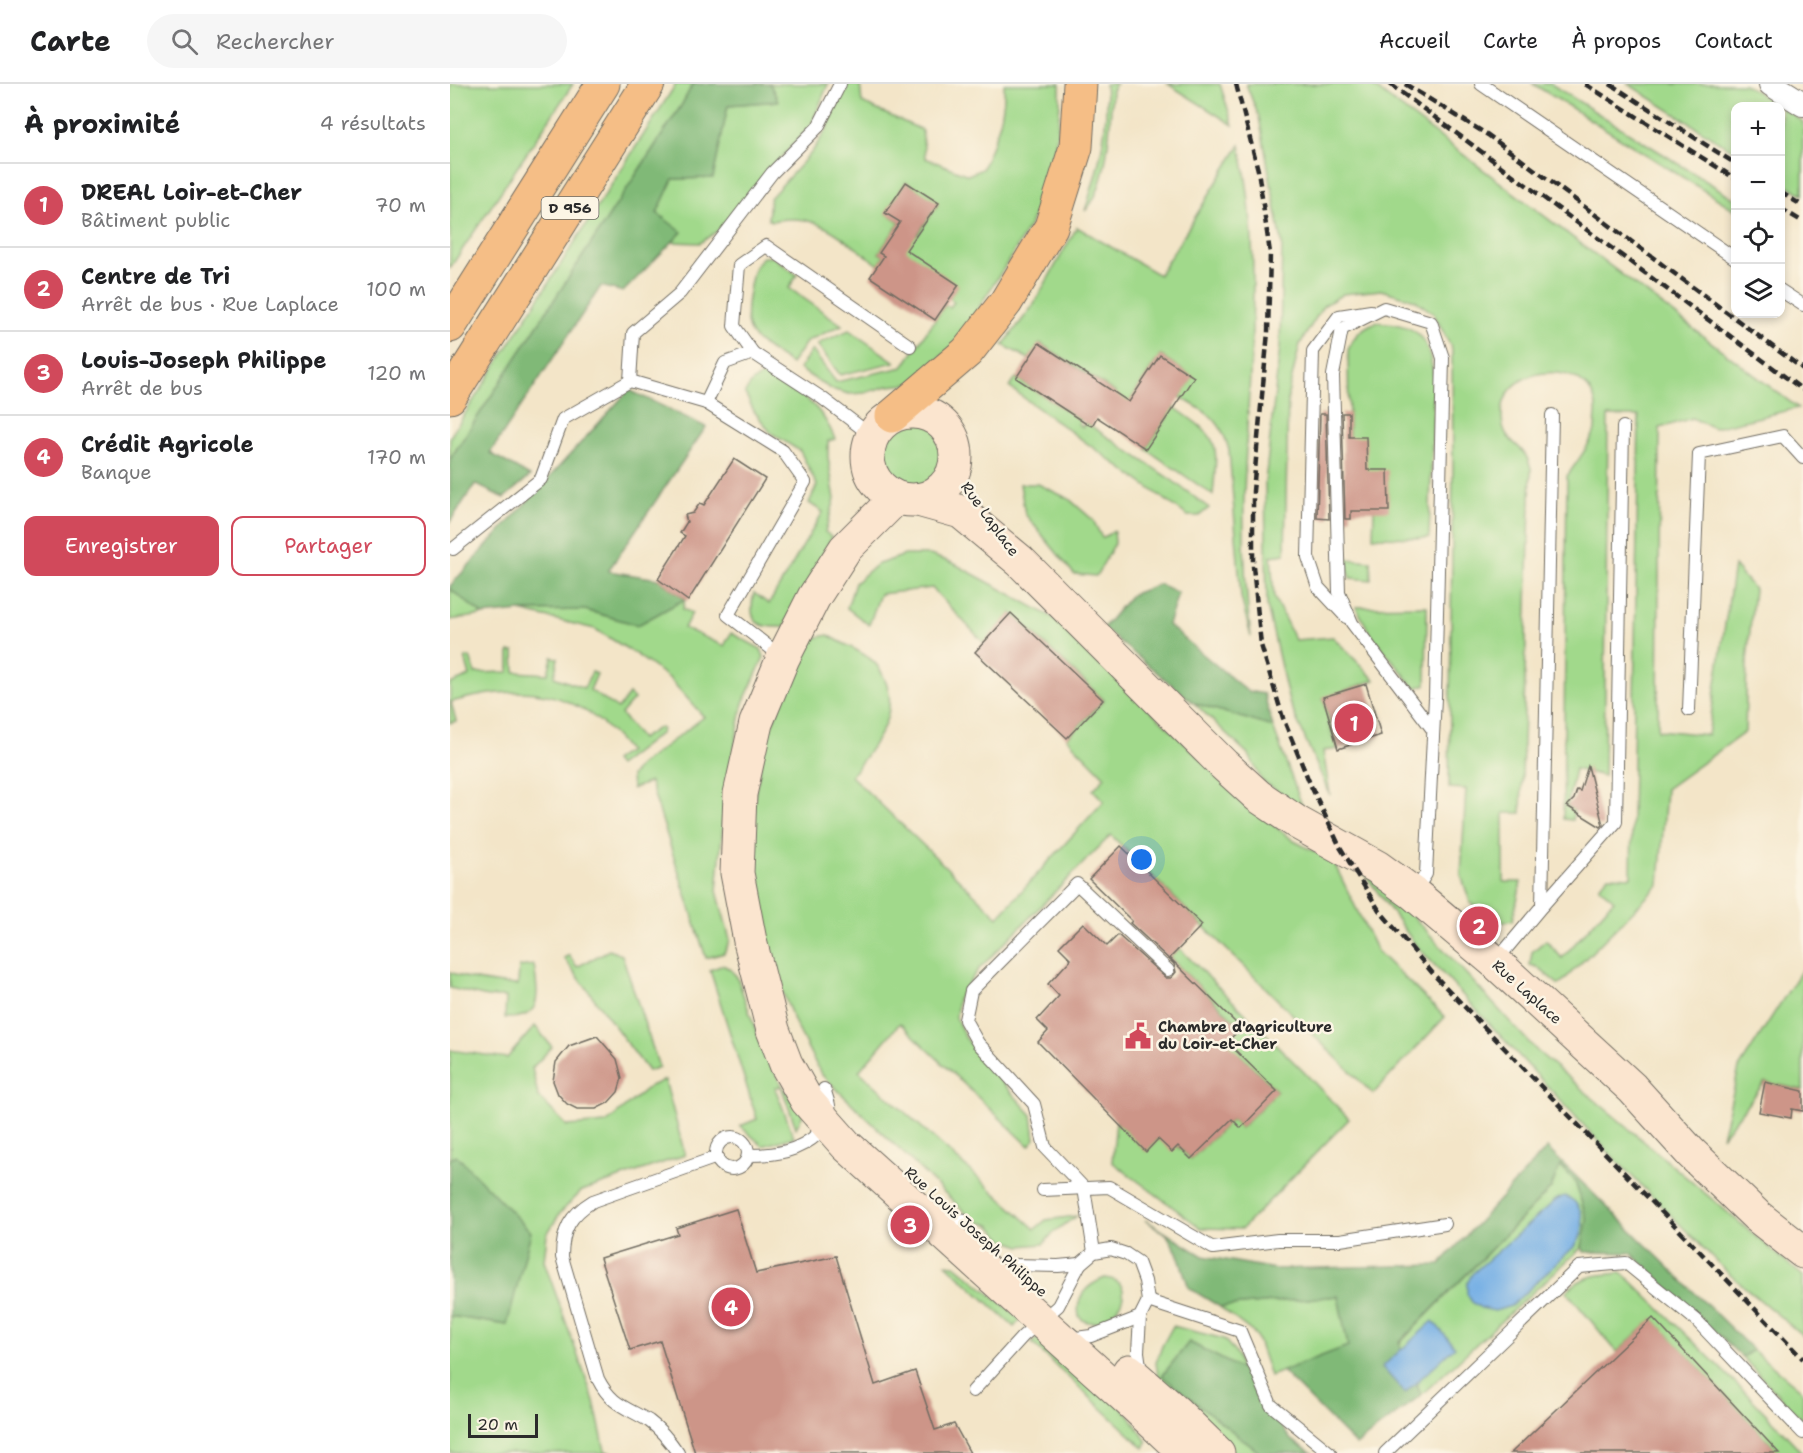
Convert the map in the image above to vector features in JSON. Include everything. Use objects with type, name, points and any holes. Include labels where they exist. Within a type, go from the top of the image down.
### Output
[{"type":"main road","name":"D 956","points":[[450,326],[603,84]]},
{"type":"main road","name":"D 956","points":[[450,397],[648,84]]},
{"type":"main road","points":[[877,438],[967,352],[1006,302],[1051,227],[1076,147],[1080,84]]},
{"type":"main road","name":"Rue Laplace","points":[[814,597],[845,549],[867,491],[877,438],[905,412],[920,412],[935,417],[946,427],[954,440],[957,455],[954,471],[949,481],[930,497],[907,499],[845,549]]},
{"type":"main road","name":"Rue Laplace","points":[[877,438],[872,476],[880,486],[907,499],[961,512],[1020,561],[1224,765],[1258,796],[1298,823],[1377,867],[1413,893],[1495,962],[1632,1088],[1690,1154],[1757,1216],[1803,1252]]},
{"type":"main road","name":"Rue Laplace","points":[[954,471],[1020,561]]},
{"type":"main road","name":"Rue Louis Joseph Philippe","points":[[814,597],[783,658],[756,723],[740,794],[738,873],[750,941],[773,1030],[786,1064],[807,1101],[846,1145],[1004,1272],[1049,1314],[1185,1453]]},
{"type":"main road","name":"Rue Louis Joseph Philippe","points":[[763,986],[786,1034],[824,1089],[867,1134],[965,1221],[1004,1272]]},
{"type":"main road","name":"Rue Louis Joseph Philippe","points":[[1049,1314],[1091,1336],[1218,1453]]},
{"type":"street","points":[[1771,84],[1803,104]]},
{"type":"lane","points":[[630,381],[633,333],[680,293],[772,173],[818,127],[840,84]]},
{"type":"lane","points":[[1481,84],[1731,256]]},
{"type":"lane","points":[[877,438],[822,398],[753,353],[734,326],[739,265],[766,246],[910,346]]},
{"type":"lane","points":[[1785,293],[1803,305]]},
{"type":"lane","points":[[1352,623],[1339,592],[1333,375],[1342,329],[1384,308]]},
{"type":"lane","points":[[1413,893],[1426,874],[1433,730],[1443,358],[1431,322],[1384,308],[1339,316],[1312,351],[1308,557],[1318,587],[1352,623],[1433,730]]},
{"type":"lane","points":[[706,403],[725,363],[753,353]]},
{"type":"lane","points":[[453,549],[541,479],[562,418],[630,381],[706,403],[783,451],[805,482],[728,615],[783,658]]},
{"type":"lane","points":[[1542,906],[1552,415]]},
{"type":"lane","points":[[1495,962],[1616,822],[1623,427]]},
{"type":"lane","points":[[1689,710],[1699,454],[1783,436],[1803,458]]},
{"type":"lane","points":[[1094,1252],[1084,1188],[1045,1147],[1034,1104],[978,1043],[965,1020],[972,991],[1077,884],[1168,970]]},
{"type":"lane","points":[[748,1155],[792,1150],[803,1146],[827,1124],[830,1114],[824,1089]]},
{"type":"lane","points":[[827,1124],[847,1129],[859,1140]]},
{"type":"lane","points":[[728,1138],[741,1140],[746,1146],[748,1155],[743,1165],[724,1167],[717,1157],[718,1145],[728,1138]]},
{"type":"lane","points":[[678,1453],[651,1423],[615,1403],[605,1393],[598,1379],[562,1257],[562,1239],[570,1221],[582,1208],[593,1201],[717,1157]]},
{"type":"lane","points":[[905,1182],[946,1218],[965,1221]]},
{"type":"lane","points":[[1043,1190],[1109,1187],[1213,1248],[1278,1240],[1340,1240],[1445,1224]]},
{"type":"lane","points":[[973,1391],[1023,1336],[1049,1314],[1080,1264],[1094,1252],[1111,1249],[1126,1254],[1138,1262],[1145,1281],[1148,1301],[1140,1317],[1138,1352],[1143,1383]]},
{"type":"lane","points":[[1385,1453],[1579,1267],[1626,1263],[1695,1320],[1803,1433]]},
{"type":"lane","points":[[1004,1272],[1080,1264]]},
{"type":"lane","points":[[1148,1301],[1240,1331],[1271,1405],[1330,1453]]},
{"type":"lane","points":[[1091,1336],[1140,1317]]},
{"type":"green space","points":[[450,84],[573,84],[450,268]]},
{"type":"green space","points":[[676,84],[693,84],[681,106],[450,459],[450,437]]},
{"type":"green space","points":[[693,84],[770,84],[778,101],[728,105],[713,178],[673,179],[657,213],[682,232],[623,292],[601,286],[490,453],[530,476],[504,498],[475,484],[450,522],[450,459],[681,106]]},
{"type":"green space","points":[[770,84],[828,84],[811,126],[761,179],[726,225],[700,243],[672,242],[681,233],[657,213],[673,179],[713,178],[728,105],[778,101]]},
{"type":"green space","points":[[845,84],[860,84],[862,103],[922,130],[925,158],[968,175],[982,169],[991,148],[1001,117],[1004,84],[1060,84],[1057,136],[1040,202],[1014,252],[978,309],[982,320],[911,384],[849,394],[831,389],[799,369],[812,350],[836,382],[903,367],[945,305],[950,307],[954,302],[894,242],[918,234],[938,204],[906,182],[886,213],[900,222],[879,253],[884,256],[879,265],[842,237],[817,224],[804,220],[772,221],[768,219],[770,198],[812,152],[827,129]]},
{"type":"green space","points":[[1105,84],[1116,84],[1112,90],[1107,154],[1099,186],[1085,211],[1104,132]]},
{"type":"green space","points":[[1168,84],[1220,84],[1233,125]]},
{"type":"green space","points":[[1246,84],[1370,84],[1798,408],[1714,428],[1692,418],[1660,428],[1658,730],[1708,735],[1734,566],[1754,589],[1747,661],[1745,732],[1666,789],[1659,885],[1559,985],[1537,967],[1530,965],[1532,952],[1546,940],[1562,958],[1614,900],[1599,887],[1608,876],[1631,877],[1639,416],[1608,416],[1604,776],[1575,769],[1567,806],[1574,810],[1572,820],[1563,819],[1567,476],[1595,431],[1596,415],[1593,397],[1583,383],[1568,375],[1550,373],[1532,375],[1517,384],[1506,398],[1502,418],[1505,432],[1523,451],[1531,468],[1521,813],[1504,813],[1504,882],[1521,882],[1513,920],[1498,924],[1470,902],[1461,875],[1466,789],[1449,788],[1452,349],[1434,314],[1415,300],[1381,290],[1343,294],[1323,306],[1300,344],[1288,394],[1285,554],[1271,556],[1274,597],[1295,640],[1333,637],[1375,680],[1323,698],[1338,749],[1323,751],[1330,795],[1289,702],[1267,606],[1265,483],[1280,346],[1282,243],[1259,117]]},
{"type":"green space","points":[[1533,84],[1551,84],[1731,196],[1731,208]]},
{"type":"green space","points":[[1628,84],[1744,84],[1773,102],[1731,102],[1731,149]]},
{"type":"green space","points":[[1785,110],[1803,122],[1803,195],[1785,184]]},
{"type":"green space","points":[[1240,145],[1252,233],[1253,277],[1244,514],[1244,549],[1251,637],[1241,597],[1229,450],[1217,423],[1199,408],[1180,397],[1193,377],[1160,355],[1124,410],[1116,393],[1040,343],[1029,359],[1003,345],[1032,307],[1077,227],[1159,275]]},
{"type":"green space","points":[[763,257],[773,257],[797,275],[789,288],[842,325],[807,341],[791,364],[758,341],[748,326],[747,303],[752,277],[755,266]]},
{"type":"green space","points":[[1376,322],[1413,330],[1425,343],[1432,364],[1434,379],[1429,538],[1373,537],[1374,511],[1367,470],[1349,437],[1348,350],[1359,333]]},
{"type":"green space","points":[[849,330],[895,362],[840,375],[817,344]]},
{"type":"green space","points":[[769,375],[800,394],[816,408],[835,439],[828,441],[828,458],[835,499],[825,532],[832,537],[784,627],[761,625],[756,622],[752,611],[754,593],[769,604],[823,512],[809,503],[817,485],[800,451],[771,433],[754,411],[745,393],[754,380]]},
{"type":"green space","points":[[1016,378],[1081,420],[1078,424],[1083,427],[1085,422],[1209,508],[1199,516],[1188,516],[1009,387]]},
{"type":"green space","points":[[629,390],[706,427],[608,571],[658,579],[685,599],[638,625],[585,610],[520,611],[483,615],[450,589],[450,586]]},
{"type":"green space","points":[[1174,407],[1201,427],[1213,442],[1216,462],[1213,495],[1146,449]]},
{"type":"green space","points":[[909,418],[930,424],[940,434],[946,455],[940,476],[930,486],[909,492],[888,486],[878,476],[872,455],[878,434],[888,424]]},
{"type":"green space","points":[[1020,484],[1038,484],[1069,499],[1093,520],[1102,538],[1114,531],[1115,543],[1096,576],[1074,574],[1025,514]]},
{"type":"green space","points":[[905,555],[930,555],[953,563],[1054,618],[1258,813],[1294,841],[1333,861],[1377,951],[1445,1017],[1373,1094],[1111,835],[978,970],[958,998],[956,1018],[965,1037],[988,1067],[1032,1115],[1035,1139],[1029,1146],[900,1023],[859,1071],[1035,1229],[1046,1220],[1077,1216],[1055,1231],[1043,1244],[1021,1246],[1004,1240],[990,1225],[974,1221],[821,1074],[795,1023],[769,958],[754,891],[752,811],[764,746],[792,672],[807,645],[815,638],[828,635],[872,660],[879,668],[889,694],[887,719],[875,743],[851,776],[998,917],[1104,801],[1093,790],[1105,777],[1067,738],[1104,700],[1012,613],[984,643],[932,588],[880,594],[869,625],[847,608],[855,583],[876,565]]},
{"type":"green space","points":[[1346,559],[1371,561],[1371,580],[1350,578]]},
{"type":"green space","points":[[1159,584],[1178,593],[1168,625],[1247,691],[1264,694],[1273,727],[1194,703],[1103,628],[1131,595]]},
{"type":"green space","points":[[450,589],[483,615],[450,620]]},
{"type":"green space","points":[[685,599],[683,609],[692,613],[684,628],[724,646],[731,633],[761,649],[764,657],[743,703],[726,791],[717,891],[730,940],[724,953],[706,958],[650,782],[632,789],[631,776],[639,766],[704,717],[669,678],[595,629],[520,611],[585,610],[638,625]]},
{"type":"green space","points":[[1427,606],[1426,685],[1415,688],[1370,633],[1356,607]]},
{"type":"green space","points":[[509,652],[514,652],[515,672],[548,674],[552,657],[558,658],[554,677],[584,688],[592,672],[597,674],[590,690],[618,709],[629,694],[634,699],[621,714],[641,739],[658,728],[662,728],[661,733],[618,766],[614,761],[628,751],[610,730],[590,714],[548,695],[502,692],[451,702],[456,721],[450,723],[450,684],[470,676],[465,658],[470,657],[475,673],[509,672]]},
{"type":"green space","points":[[1194,703],[1273,727],[1303,808],[1262,781],[1249,755]]},
{"type":"green space","points":[[1364,873],[1387,888],[1537,1051],[1803,1276],[1803,1336],[1729,1274],[1615,1159],[1415,944]]},
{"type":"green space","points":[[1179,948],[1349,1119],[1242,1229],[1201,1228],[1112,1162],[1116,1121],[1146,1151],[1158,1139],[1177,1146],[1191,1159],[1232,1119],[1241,1128],[1277,1091],[1239,1054],[1203,1066],[1241,1027],[1170,958]]},
{"type":"green space","points":[[609,950],[622,955],[659,1067],[648,1071],[564,958],[569,955],[577,967]]},
{"type":"green space","points":[[534,965],[537,986],[536,1003],[527,1014],[518,1017],[505,1018],[506,997],[487,997],[450,988],[450,972],[483,982],[518,985],[519,967]]},
{"type":"green space","points":[[723,965],[737,977],[763,1051],[783,1087],[803,1115],[796,1128],[781,1086],[775,1088],[794,1137],[763,1146],[740,1126],[757,1119],[710,970]]},
{"type":"green space","points":[[1803,968],[1803,1090],[1765,1082],[1722,1137],[1739,1068]]},
{"type":"green space","points":[[535,1026],[552,1047],[532,1068],[538,1096],[567,1126],[606,1123],[650,1086],[665,1080],[685,1155],[582,1191],[560,1213],[547,1234],[544,1261],[594,1401],[605,1451],[612,1453],[450,1453],[450,1316],[507,1325],[457,1157],[450,1159],[450,1050],[507,1058]]},
{"type":"green space","points":[[1547,1148],[1753,1350],[1742,1357],[1631,1253],[1584,1252],[1582,1247],[1587,1220],[1575,1181],[1560,1165],[1551,1188],[1399,1343],[1421,1395],[1356,1445],[1282,1371],[1348,1346],[1338,1296],[1220,1307],[1189,1288],[1177,1252],[1167,1235],[1145,1220],[1203,1256],[1275,1269],[1439,1265]]},
{"type":"green space","points":[[457,1156],[531,1232],[507,1325],[450,1316],[450,1159]]},
{"type":"green space","points":[[1560,1165],[1575,1181],[1587,1220],[1582,1247],[1421,1395],[1399,1344],[1551,1188]]},
{"type":"green space","points":[[946,1264],[955,1265],[1021,1319],[1014,1327]]},
{"type":"green space","points":[[1623,1273],[1750,1397],[1803,1453],[1779,1453],[1653,1319],[1617,1352],[1566,1291],[1586,1278]]},
{"type":"green space","points":[[1105,1278],[1116,1281],[1122,1287],[1123,1295],[1120,1304],[1106,1318],[1097,1322],[1085,1322],[1079,1317],[1080,1298],[1092,1284]]},
{"type":"green space","points":[[1338,1296],[1348,1346],[1270,1376],[1256,1335],[1220,1307]]},
{"type":"green space","points":[[1173,1326],[1224,1339],[1237,1355],[1241,1369],[1189,1342],[1162,1376],[1260,1453],[1232,1453],[1160,1387],[1156,1363]]},
{"type":"green space","points":[[1041,1334],[1130,1416],[1147,1442],[1144,1448],[1032,1343]]},
{"type":"green space","points":[[1189,1342],[1241,1369],[1291,1440],[1312,1453],[1260,1453],[1162,1376]]},
{"type":"green space","points":[[1753,1350],[1803,1392],[1803,1421],[1742,1357]]},
{"type":"water","points":[[1564,1196],[1576,1204],[1582,1217],[1582,1232],[1576,1245],[1511,1306],[1495,1311],[1481,1308],[1472,1302],[1467,1294],[1467,1284],[1472,1274],[1556,1200]]},
{"type":"water","points":[[1433,1321],[1455,1347],[1405,1393],[1382,1367]]},
{"type":"building","points":[[906,182],[939,203],[906,250],[959,285],[935,320],[870,277],[884,256],[879,253],[900,222],[885,213]]},
{"type":"building","points":[[1039,343],[1129,402],[1160,355],[1194,377],[1146,449],[1097,417],[1092,426],[1085,423],[1016,378]]},
{"type":"building","points":[[1342,413],[1349,413],[1349,437],[1366,437],[1367,470],[1388,470],[1389,511],[1351,511],[1351,519],[1345,519]]},
{"type":"building","points":[[1320,414],[1326,414],[1329,519],[1317,518]]},
{"type":"building","points":[[734,459],[765,479],[688,601],[658,579],[685,536],[680,533],[687,522],[685,515],[693,513],[700,503],[704,505]]},
{"type":"building","points":[[1011,613],[1103,700],[1067,738],[975,652]]},
{"type":"building","points":[[1366,684],[1381,735],[1338,749],[1323,697]]},
{"type":"building","points":[[1588,766],[1603,825],[1601,827],[1567,806],[1574,799],[1577,790],[1580,791]]},
{"type":"building","name":"Chambre d'agriculture du Loir-et-Cher","points":[[1121,846],[1202,925],[1170,958],[1241,1028],[1227,1042],[1277,1091],[1241,1128],[1232,1119],[1191,1159],[1178,1146],[1172,1152],[1158,1139],[1146,1152],[1038,1042],[1048,1031],[1037,1020],[1059,996],[1048,984],[1071,959],[1059,947],[1083,923],[1107,946],[1118,935],[1166,978],[1171,978],[1176,972],[1174,964],[1130,923],[1132,921],[1089,879]]},
{"type":"building","points":[[597,1036],[617,1059],[622,1078],[618,1092],[608,1103],[596,1109],[577,1109],[567,1104],[558,1094],[553,1081],[556,1062],[569,1046]]},
{"type":"building","points":[[1765,1082],[1803,1091],[1803,1111],[1792,1109],[1791,1118],[1759,1112]]},
{"type":"building","points":[[736,1209],[756,1273],[836,1256],[875,1385],[915,1371],[935,1430],[954,1424],[970,1453],[695,1453],[660,1341],[630,1350],[600,1258],[678,1234],[676,1228]]},
{"type":"building","points":[[1653,1318],[1779,1453],[1511,1453],[1617,1352]]},
{"type":"railway","points":[[1236,84],[1258,170],[1270,253],[1268,332],[1253,491],[1253,566],[1261,645],[1283,718],[1311,786],[1340,847],[1379,910],[1435,976],[1803,1359]]},
{"type":"railway","points":[[1390,84],[1803,390]]},
{"type":"railway","points":[[1405,84],[1488,135],[1803,369]]},
{"type":"railway","points":[[1585,84],[1731,176]]},
{"type":"railway","points":[[1610,84],[1731,161]]},
{"type":"railway","points":[[1785,195],[1803,206]]},
{"type":"railway","points":[[1783,210],[1803,222]]},
{"type":"place","name":"DREAL Loir-et-Cher","points":[[1354,723]]},
{"type":"place","name":"Centre de Tri","points":[[1479,926]]},
{"type":"place","name":"Chambre d'agriculture du Loir-et-Cher","points":[[1138,1036]]},
{"type":"place","name":"Louis-Joseph Philippe","points":[[910,1225]]},
{"type":"place","name":"Crédit Agricole","points":[[731,1307]]}]
